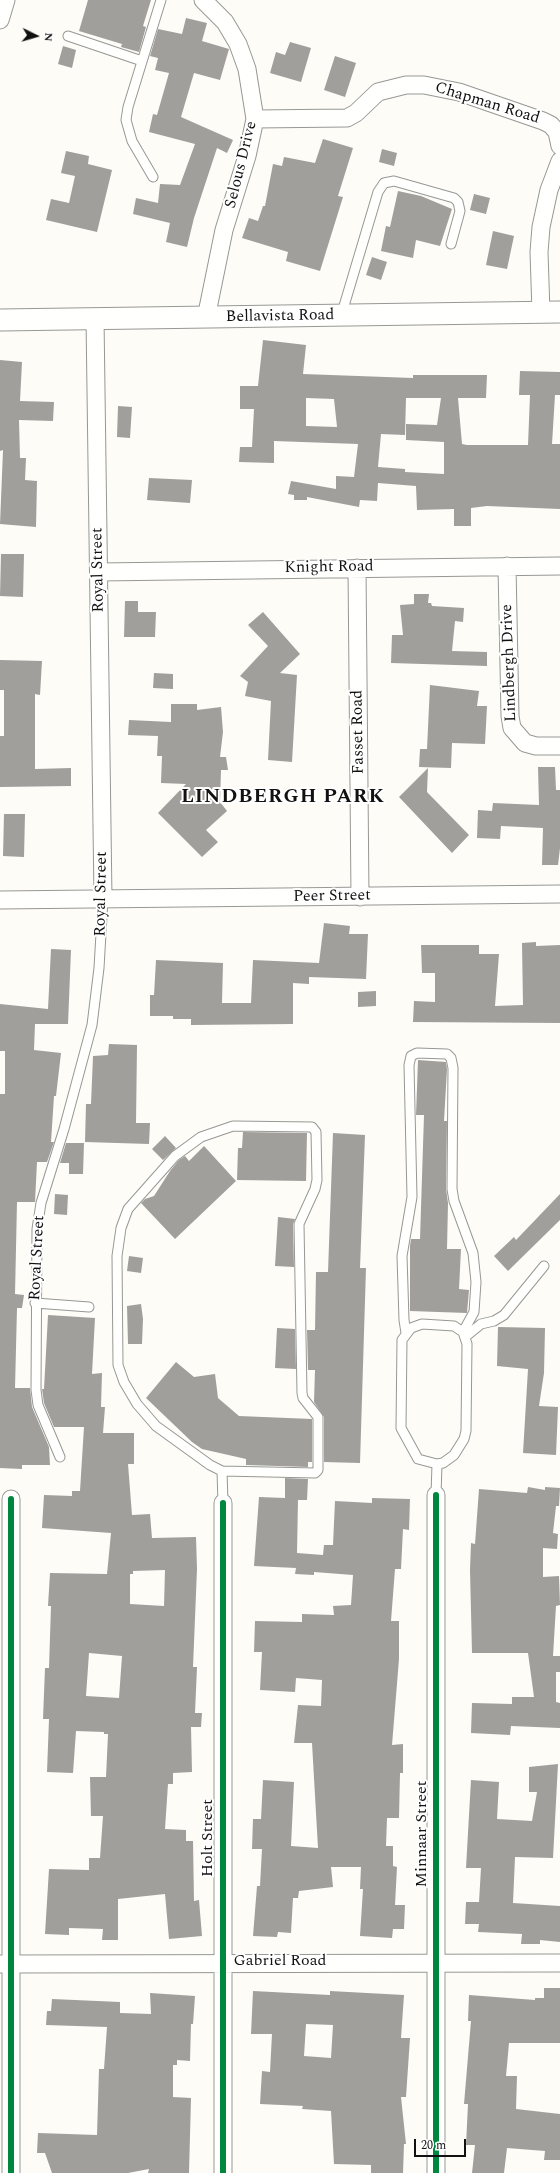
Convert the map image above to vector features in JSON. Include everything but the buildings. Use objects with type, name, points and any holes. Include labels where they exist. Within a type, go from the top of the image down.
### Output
[{"type":"street","points":[[0,20],[6,0]]},
{"type":"street","name":"Selous Drive","points":[[202,0],[225,22],[238,44],[247,69],[255,119],[247,156],[219,252],[206,318]]},
{"type":"street","name":"Chapman Road","points":[[255,119],[347,118],[356,113],[378,92],[406,85],[424,84],[459,92],[543,121],[551,125],[556,132],[560,146]]},
{"type":"street","points":[[551,312],[539,252],[541,227],[549,190],[560,162]]},
{"type":"street","name":"Bellavista Road","points":[[0,320],[551,312]]},
{"type":"street","name":"Royal Street","points":[[95,318],[103,899]]},
{"type":"street","name":"Lindbergh Drive","points":[[507,566],[510,716],[512,728],[526,743],[536,746],[560,746]]},
{"type":"street","name":"Knight Road","points":[[99,572],[560,566]]},
{"type":"street","name":"Fasset Road","points":[[357,568],[360,896]]},
{"type":"street","name":"Peer Street","points":[[0,900],[560,894]]},
{"type":"street","name":"Minnaar Street","points":[[436,1495],[436,2173]]},
{"type":"street","points":[[11,1499],[6,1964],[11,2173]]},
{"type":"street","name":"Holt Street","points":[[222,1503],[223,2173]]},
{"type":"street","name":"Gabriel Road","points":[[6,1964],[222,1962],[560,1963]]},
{"type":"lane","points":[[153,176],[132,141],[126,120],[128,107],[161,0]]},
{"type":"lane","points":[[68,36],[142,61]]},
{"type":"lane","points":[[341,316],[378,192],[384,183],[394,181],[454,198],[458,202],[460,211],[451,244]]},
{"type":"lane","name":"Royal Street","points":[[60,1457],[38,1405],[36,1390],[35,1303],[37,1229],[41,1203],[64,1129],[92,1025],[98,981],[103,899]]},
{"type":"lane","points":[[406,1334],[404,1320],[402,1256],[412,1197],[409,1065],[411,1056],[417,1053],[447,1054],[451,1058],[453,1068],[452,1189],[454,1200],[473,1254],[476,1282],[474,1312],[464,1335],[466,1431],[464,1439],[454,1455],[443,1463],[437,1464],[418,1459],[401,1428],[402,1340],[415,1326],[422,1324],[454,1326],[464,1335]]},
{"type":"lane","points":[[233,1126],[312,1127],[316,1132],[317,1138],[316,1180],[313,1194],[299,1224],[302,1393],[303,1398],[318,1417],[318,1470],[315,1473],[222,1471],[210,1465],[156,1426],[137,1404],[124,1382],[118,1365],[117,1316],[117,1256],[121,1228],[128,1209],[156,1175],[175,1156],[201,1137],[233,1126]]},
{"type":"lane","points":[[464,1335],[481,1324],[494,1322],[504,1315],[544,1266]]},
{"type":"lane","points":[[35,1303],[89,1307]]},
{"type":"lane","points":[[436,1495],[437,1464]]},
{"type":"lane","points":[[222,1471],[222,1503]]},
{"type":"cycle path","points":[[436,1495],[436,2173]]},
{"type":"cycle path","points":[[11,1499],[11,2173]]},
{"type":"cycle path","points":[[223,1503],[223,2173]]},
{"type":"district","name":"LINDBERGH PARK","points":[[283,798]]}]
